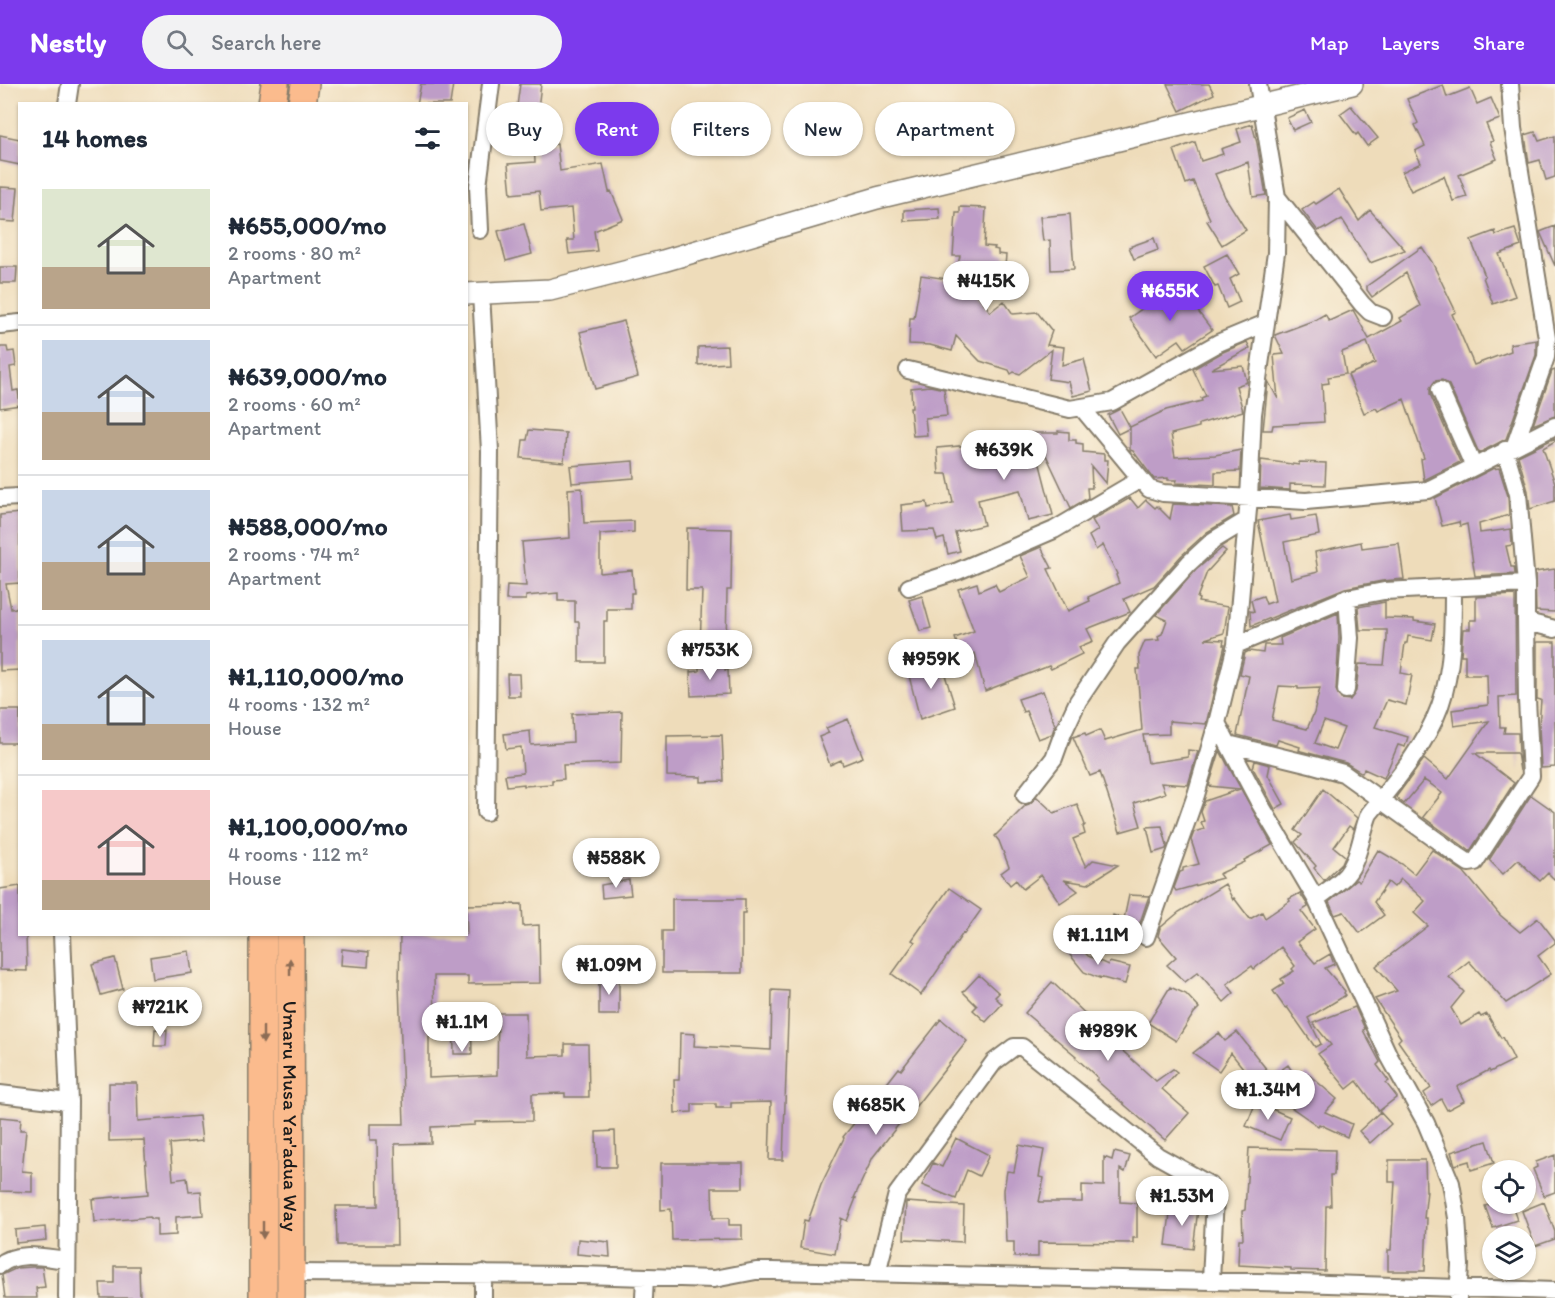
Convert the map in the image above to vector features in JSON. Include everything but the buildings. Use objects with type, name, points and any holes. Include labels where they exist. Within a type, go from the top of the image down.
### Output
[{"type":"main road","points":[[272,102],[275,84]]},
{"type":"main road","points":[[302,102],[305,84]]},
{"type":"main road","name":"Umaru Musa Yar'adua Way","points":[[263,936],[263,1298]]},
{"type":"main road","name":"Umaru Musa Yar'adua Way","points":[[290,936],[291,1285]]},
{"type":"street","points":[[67,102],[70,84]]},
{"type":"street","points":[[480,230],[478,186],[491,84]]},
{"type":"street","points":[[1146,937],[1196,795],[1236,645],[1249,498],[1253,414],[1276,253],[1277,197],[1258,84]]},
{"type":"street","points":[[486,812],[490,451],[474,294],[550,290],[663,261],[877,198],[1352,84]]},
{"type":"street","points":[[1228,744],[1333,770],[1356,782],[1379,801],[1469,863],[1475,862],[1531,776],[1527,700],[1526,584],[1518,494],[1510,447],[1551,363],[1514,128],[1510,84]]},
{"type":"street","points":[[1277,197],[1362,304],[1370,312],[1383,316]]},
{"type":"street","points":[[0,325],[18,323]]},
{"type":"street","points":[[908,370],[1070,409],[1082,408],[1112,402],[1218,343],[1266,323]]},
{"type":"street","points":[[1440,390],[1474,467]]},
{"type":"street","points":[[1082,408],[1139,480],[1149,489],[1162,493],[1306,501],[1428,489],[1555,426]]},
{"type":"street","points":[[909,587],[958,571],[1054,530],[1139,480]]},
{"type":"street","points":[[0,498],[18,496]]},
{"type":"street","points":[[1025,795],[1054,758],[1078,701],[1117,644],[1189,563],[1214,540],[1247,520]]},
{"type":"street","points":[[1236,645],[1347,598],[1384,591],[1526,584]]},
{"type":"street","points":[[1316,899],[1346,875],[1355,860],[1363,827],[1369,814],[1422,742],[1440,706],[1452,643],[1453,588]]},
{"type":"street","points":[[1346,690],[1350,638],[1347,598]]},
{"type":"street","points":[[1526,618],[1531,623],[1555,628]]},
{"type":"street","points":[[1217,723],[1260,804],[1316,899],[1389,1056],[1426,1123],[1451,1183],[1457,1218],[1460,1265],[1458,1293]]},
{"type":"street","points":[[62,936],[69,1102],[67,1298]]},
{"type":"street","points":[[877,1273],[897,1194],[994,1062],[1014,1047],[1022,1047],[1158,1156],[1210,1185],[1215,1196],[1211,1281]]},
{"type":"street","points":[[0,1094],[69,1102]]},
{"type":"street","points":[[0,1265],[16,1257],[67,1260]]},
{"type":"street","points":[[291,1285],[483,1273],[714,1279],[756,1271],[1211,1281],[1249,1290],[1555,1292]]},
{"type":"street","points":[[483,1273],[483,1298]]},
{"type":"street","points":[[644,1298],[645,1277]]}]
